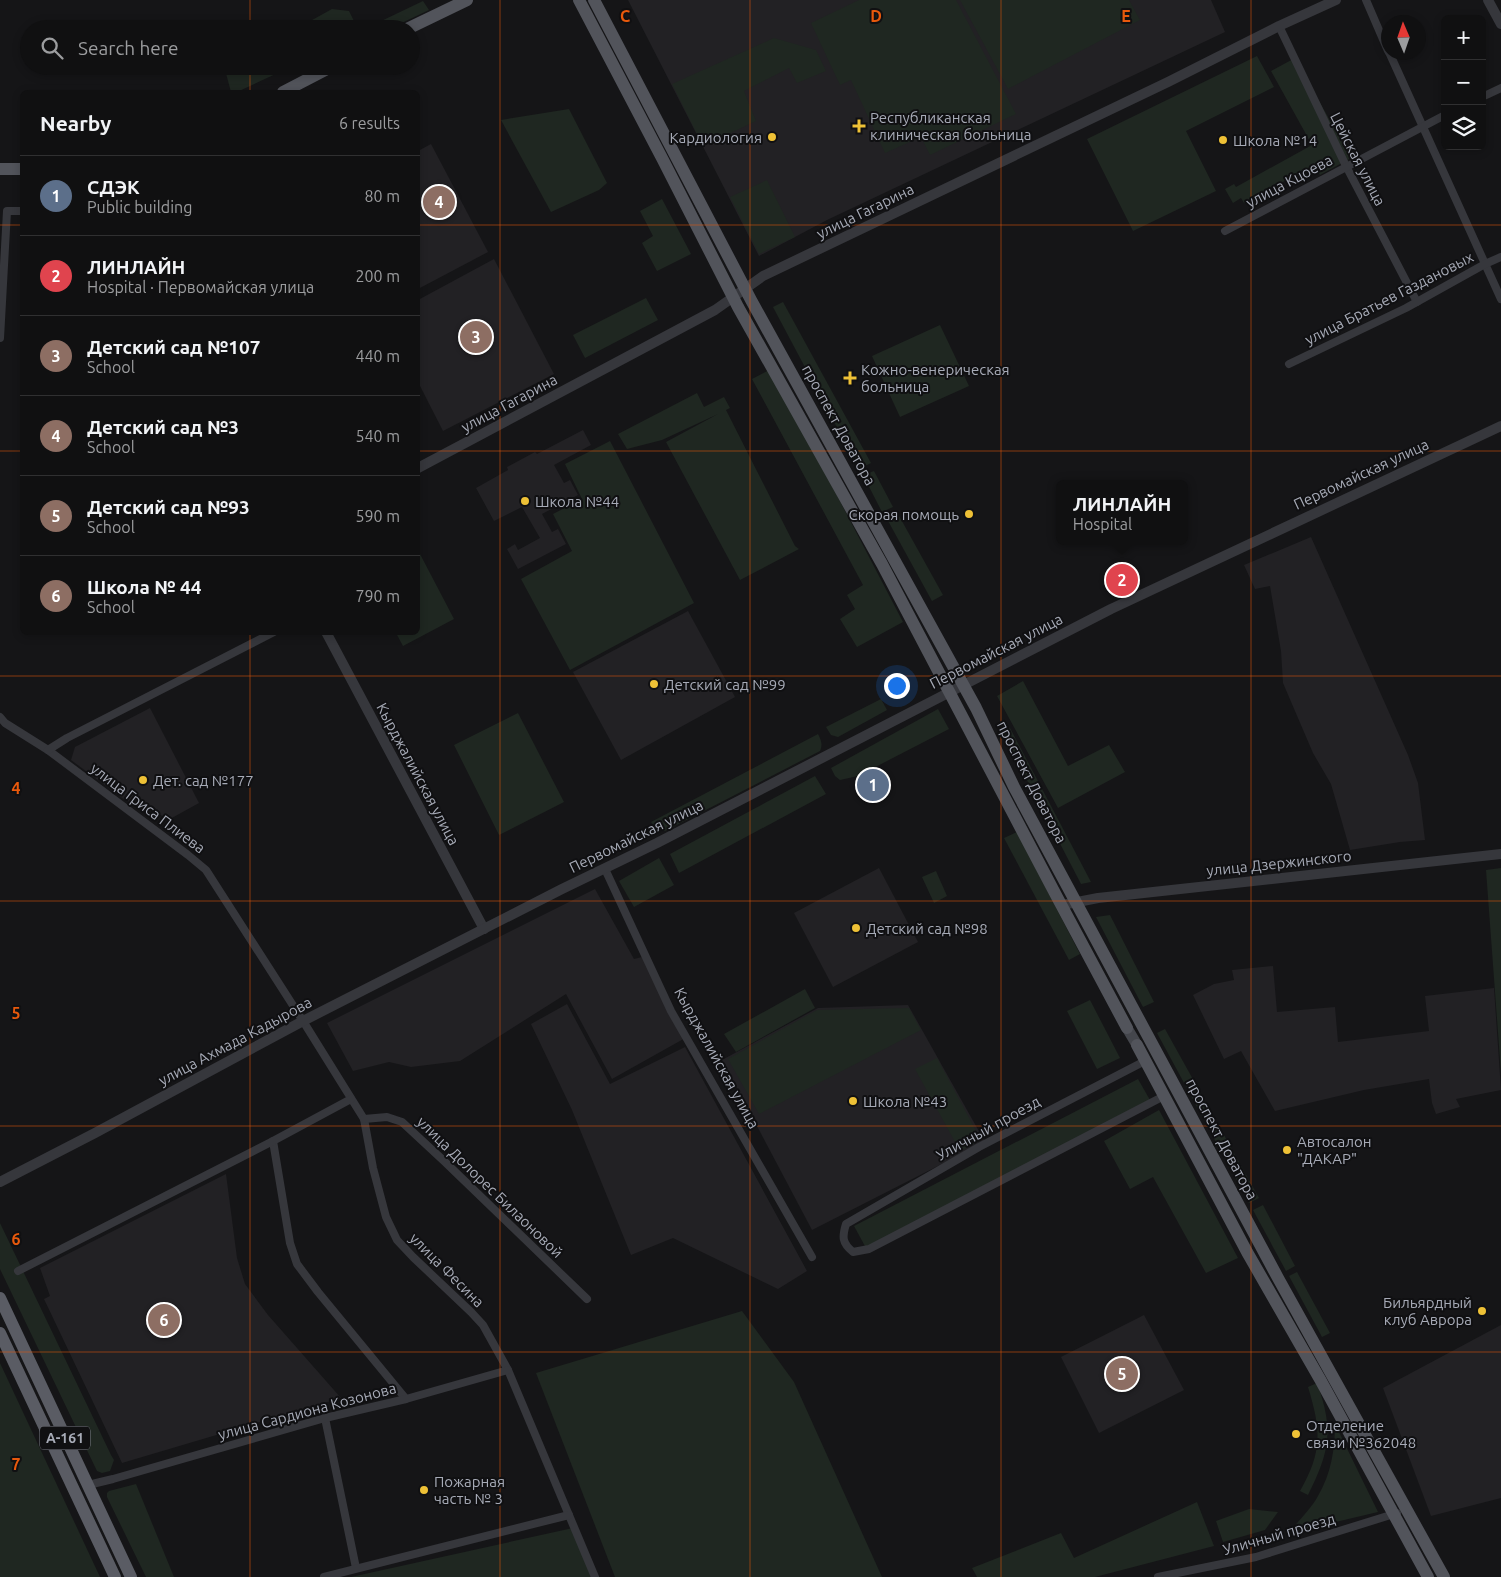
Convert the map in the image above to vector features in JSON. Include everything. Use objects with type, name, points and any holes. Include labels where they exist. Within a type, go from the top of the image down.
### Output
[{"type":"highway","name":"А-161","points":[[0,1298],[131,1577]]},
{"type":"highway","name":"А-161","points":[[0,1333],[115,1577]]},
{"type":"main road","points":[[420,23],[467,0]]},
{"type":"main road","name":"проспект Доватора","points":[[579,0],[733,298],[882,564],[1144,1061],[1247,1252],[1321,1381],[1428,1577]]},
{"type":"main road","name":"проспект Доватора","points":[[594,0],[745,289],[964,685],[1014,788],[1278,1278],[1405,1510],[1444,1577]]},
{"type":"main road","points":[[287,90],[316,75]]},
{"type":"main road","points":[[0,169],[20,169]]},
{"type":"street","name":"улица Гагарина","points":[[420,467],[715,310],[763,276],[1336,0]]},
{"type":"street","points":[[1366,0],[1381,34]]},
{"type":"street","points":[[1488,0],[1501,24]]},
{"type":"street","name":"Цейская улица","points":[[1279,26],[1346,166],[1417,302]]},
{"type":"street","points":[[1393,60],[1501,299]]},
{"type":"street","points":[[1486,95],[1501,88]]},
{"type":"street","name":"улица Кцоева","points":[[1225,231],[1441,116]]},
{"type":"street","points":[[0,338],[7,211],[20,210]]},
{"type":"street","name":"улица Братьев Газдановых","points":[[1289,364],[1417,302],[1501,257]]},
{"type":"street","name":"Первомайская улица","points":[[484,929],[657,843],[1111,609],[1501,426]]},
{"type":"street","points":[[48,750],[268,635]]},
{"type":"street","name":"Кырджалийская улица","points":[[328,635],[484,929]]},
{"type":"street","name":"улица Гриса Плиева","points":[[2,721],[48,750],[206,870],[351,1099]]},
{"type":"street","name":"улица Дзержинского","points":[[1062,905],[1098,898],[1501,854]]},
{"type":"street","name":"Кырджалийская улица","points":[[604,869],[671,1011],[812,1257]]},
{"type":"street","name":"улица Ахмада Кадырова","points":[[0,1182],[96,1133],[303,1021],[484,929]]},
{"type":"street","name":"Уличный проезд","points":[[1144,1061],[979,1147],[846,1224],[842,1236],[848,1247],[853,1252],[869,1249],[1164,1096]]},
{"type":"street","points":[[18,1271],[273,1141],[351,1099]]},
{"type":"street","name":"улица Фесина","points":[[351,1099],[364,1119],[373,1168],[386,1217],[397,1240],[483,1325],[508,1370],[595,1577]]},
{"type":"street","name":"улица Долорес Билаоновой","points":[[364,1119],[387,1117],[402,1122],[444,1160],[587,1299]]},
{"type":"street","points":[[273,1141],[290,1242],[298,1264],[318,1292],[406,1399]]},
{"type":"street","name":"улица Сардиона Козонова","points":[[88,1485],[325,1418],[406,1399],[508,1370]]},
{"type":"street","points":[[325,1418],[356,1568]]},
{"type":"street","name":"Уличный проезд","points":[[1158,1577],[1256,1557],[1405,1510]]},
{"type":"street","points":[[324,1577],[570,1515]]},
{"type":"shaded area","name":"Республиканская клиническая больница","points":[[628,0],[1211,0],[1225,32],[827,220],[759,256]]},
{"type":"shaded area","points":[[859,0],[956,0],[1016,114],[930,155],[921,137],[885,153],[851,80],[840,85],[811,23]]},
{"type":"shaded area","points":[[960,0],[1129,0],[1140,20],[1008,89]]},
{"type":"shaded area","points":[[423,1],[429,10],[408,20],[383,20]]},
{"type":"shaded area","points":[[332,9],[349,11],[354,20],[312,20]]},
{"type":"shaded area","points":[[774,38],[816,50],[826,71],[797,83],[789,68],[744,91],[756,121],[703,146],[672,84]]},
{"type":"shaded area","points":[[1257,56],[1274,87],[1186,131],[1216,191],[1133,231],[1087,139]]},
{"type":"shaded area","points":[[1295,58],[1351,158],[1320,175],[1314,165],[1244,203],[1241,198],[1233,203],[1225,189],[1234,184],[1236,187],[1312,145],[1271,71]]},
{"type":"shaded area","points":[[226,75],[274,75],[241,90],[230,90]]},
{"type":"shaded area","points":[[569,109],[607,183],[599,190],[551,212],[501,120]]},
{"type":"shaded area","points":[[431,144],[488,252],[420,288],[420,150]]},
{"type":"shaded area","points":[[767,180],[795,237],[759,254],[730,197]]},
{"type":"shaded area","points":[[662,199],[691,254],[657,271],[642,243],[653,236],[640,211]]},
{"type":"shaded area","points":[[494,259],[554,374],[443,431],[420,386],[420,299]]},
{"type":"shaded area","points":[[646,298],[658,320],[585,358],[573,335]]},
{"type":"shaded area","points":[[783,302],[871,463],[859,469],[773,307]]},
{"type":"shaded area","points":[[940,325],[969,386],[900,417],[872,356]]},
{"type":"shaded area","points":[[771,369],[903,622],[857,647],[840,619],[855,609],[847,595],[863,585],[752,379]]},
{"type":"shaded area","points":[[697,393],[704,407],[724,397],[730,408],[726,410],[795,546],[799,549],[740,580],[666,442],[718,414],[662,440],[627,449],[618,434]]},
{"type":"shaded area","name":"Школа №44","points":[[583,430],[591,445],[554,465],[564,483],[570,480],[578,495],[542,514],[552,532],[558,529],[566,544],[518,569],[507,549],[515,544],[518,550],[540,538],[522,507],[494,521],[476,488],[508,470],[507,467]]},
{"type":"shaded area","points":[[610,441],[694,603],[570,670],[521,579],[572,551],[553,514],[582,499],[565,464]]},
{"type":"shaded area","points":[[874,471],[893,507],[882,512],[863,475]]},
{"type":"shaded area","points":[[898,514],[943,595],[932,601],[887,519]]},
{"type":"shaded area","points":[[1311,537],[1408,755],[1418,783],[1425,840],[1350,850],[1331,784],[1313,753],[1283,683],[1281,651],[1270,586],[1255,589],[1244,565]]},
{"type":"shaded area","points":[[420,554],[454,619],[403,646],[397,635],[420,635]]},
{"type":"shaded area","name":"Детский сад №99","points":[[688,611],[735,697],[621,760],[573,672]]},
{"type":"shaded area","points":[[1023,681],[1068,766],[1109,745],[1125,772],[1058,808],[997,696]]},
{"type":"shaded area","points":[[881,699],[887,710],[838,737],[831,735],[826,727]]},
{"type":"shaded area","name":"Дет. сад №177","points":[[150,708],[199,803],[170,819],[125,800],[71,760],[75,747]]},
{"type":"shaded area","points":[[938,709],[949,729],[858,776],[840,780],[835,776],[831,768]]},
{"type":"shaded area","points":[[518,713],[564,802],[499,835],[454,745]]},
{"type":"shaded area","points":[[1010,728],[1091,882],[1081,884],[1002,732]]},
{"type":"shaded area","points":[[818,734],[821,742],[820,751],[665,831],[656,829],[651,822]]},
{"type":"shaded area","points":[[815,776],[826,794],[679,873],[670,854]]},
{"type":"shaded area","points":[[1017,832],[1080,954],[1069,960],[1004,838]]},
{"type":"shaded area","points":[[659,858],[674,885],[634,907],[619,881]]},
{"type":"shaded area","name":"Детский сад №98","points":[[879,868],[918,942],[833,987],[794,913]]},
{"type":"shaded area","points":[[1501,868],[1501,1073],[1486,870]]},
{"type":"shaded area","points":[[936,871],[947,896],[934,903],[922,877]]},
{"type":"shaded area","points":[[595,889],[634,959],[642,957],[687,1037],[612,1079],[566,994],[460,1061],[411,1067],[389,1062],[353,1071],[327,1023]]},
{"type":"shaded area","points":[[1110,915],[1154,1002],[1143,1007],[1096,917]]},
{"type":"shaded area","points":[[1273,966],[1277,1012],[1335,1007],[1338,1042],[1429,1031],[1425,996],[1494,988],[1501,1090],[1456,1099],[1460,1107],[1436,1114],[1432,1103],[1429,1079],[1364,1090],[1275,1111],[1241,1051],[1224,1059],[1193,995],[1214,984],[1234,980],[1232,970]]},
{"type":"shaded area","points":[[805,989],[815,1008],[736,1052],[724,1034]]},
{"type":"shaded area","points":[[1090,1000],[1120,1058],[1097,1069],[1067,1011]]},
{"type":"shaded area","points":[[567,1004],[610,1084],[685,1047],[807,1271],[778,1289],[673,1238],[631,1255],[572,1110],[531,1024]]},
{"type":"shaded area","name":"Школа №43","points":[[908,1005],[985,1142],[812,1230],[722,1060],[818,1008]]},
{"type":"shaded area","points":[[909,1008],[921,1030],[759,1114],[728,1059],[817,1010]]},
{"type":"shaded area","points":[[1165,1029],[1259,1198],[1249,1203],[1157,1033]]},
{"type":"shaded area","points":[[937,1058],[981,1140],[960,1151],[915,1069]]},
{"type":"shaded area","points":[[1138,1079],[1150,1100],[866,1248],[854,1226]]},
{"type":"shaded area","points":[[1159,1110],[1238,1258],[1206,1273],[1153,1177],[1130,1189],[1104,1141]]},
{"type":"shaded area","points":[[226,1174],[237,1258],[245,1284],[268,1315],[341,1398],[122,1463],[44,1299],[50,1296],[40,1268]]},
{"type":"shaded area","points":[[1263,1205],[1295,1266],[1286,1271],[1253,1210]]},
{"type":"shaded area","points":[[0,1223],[114,1460],[110,1471],[102,1473],[97,1471],[0,1269]]},
{"type":"shaded area","points":[[1297,1272],[1330,1333],[1322,1337],[1289,1276]]},
{"type":"shaded area","points":[[742,1311],[794,1382],[882,1577],[615,1577],[536,1373]]},
{"type":"shaded area","points":[[1144,1315],[1184,1390],[1099,1433],[1061,1357]]},
{"type":"shaded area","points":[[1501,1325],[1501,1498],[1431,1516],[1383,1388]]},
{"type":"shaded area","points":[[0,1363],[100,1577],[0,1577]]},
{"type":"shaded area","points":[[1317,1383],[1326,1414],[1327,1440],[1321,1466],[1308,1495],[1300,1491],[1313,1464],[1318,1440],[1315,1416],[1308,1387]]},
{"type":"shaded area","points":[[1335,1424],[1378,1512],[1289,1533],[1315,1501],[1326,1479],[1333,1452]]},
{"type":"shaded area","points":[[136,1484],[174,1577],[146,1577],[107,1497],[109,1491]]},
{"type":"shaded area","points":[[1197,1502],[1214,1546],[1095,1577],[977,1577],[972,1568],[1061,1533],[1074,1558]]},
{"type":"shaded area","points":[[1249,1509],[1278,1512],[1265,1530],[1223,1542],[1216,1521]]},
{"type":"shaded area","points":[[573,1528],[594,1577],[351,1577]]},
{"type":"place","name":"Республиканская клиническая больница","points":[[859,126]]},
{"type":"place","name":"Кардиология","points":[[772,137]]},
{"type":"place","name":"Школа №14","points":[[1223,140]]},
{"type":"place","name":"Детский сад №3","points":[[439,202]]},
{"type":"place","name":"Детский сад №107","points":[[476,337]]},
{"type":"place","name":"Кожно-венерическая больница","points":[[850,378]]},
{"type":"place","name":"Школа №44","points":[[525,501]]},
{"type":"place","name":"Скорая помощь","points":[[969,514]]},
{"type":"place","name":"ЛИНЛАЙН","points":[[1122,580]]},
{"type":"place","name":"Детский сад №99","points":[[654,684]]},
{"type":"place","name":"Дет. сад №177","points":[[143,780]]},
{"type":"place","name":"СДЭК","points":[[873,785]]},
{"type":"place","name":"Детский сад №98","points":[[856,928]]},
{"type":"place","name":"Школа №43","points":[[853,1101]]},
{"type":"place","name":"Автосалон \"ДАКАР\"","points":[[1287,1150]]},
{"type":"place","name":"Бильярдный клуб Аврора","points":[[1482,1311]]},
{"type":"place","name":"Школа № 44","points":[[164,1320]]},
{"type":"place","name":"Детский сад №93","points":[[1122,1374]]},
{"type":"place","name":"Отделение связи №362048","points":[[1296,1434]]},
{"type":"place","name":"Пожарная часть № 3","points":[[424,1490]]}]
